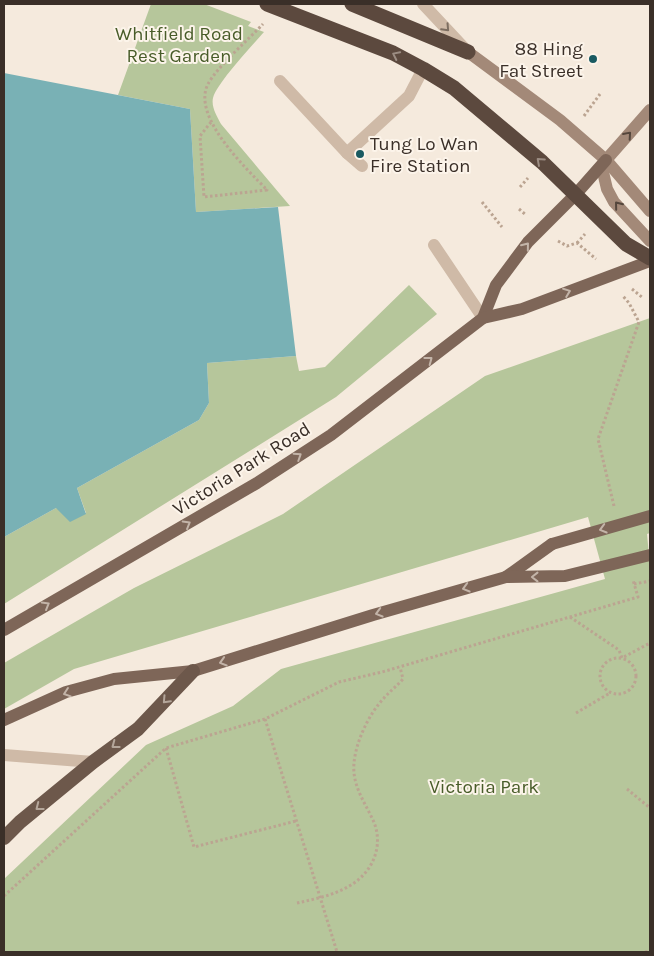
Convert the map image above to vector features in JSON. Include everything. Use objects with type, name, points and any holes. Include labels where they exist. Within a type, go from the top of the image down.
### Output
[{"type":"highway","points":[[267,4],[364,41],[423,69],[454,88],[514,138],[576,194],[626,244],[650,259]]},
{"type":"highway","points":[[352,4],[468,52]]},
{"type":"highway","points":[[4,838],[20,822],[93,762],[138,729],[193,671]]},
{"type":"main road","points":[[468,52],[560,120],[606,160],[650,211]]},
{"type":"main road","points":[[483,318],[496,285],[528,242],[576,194],[650,110]]},
{"type":"main road","points":[[606,160],[603,172],[607,189],[614,202],[650,241]]},
{"type":"main road","points":[[483,318],[522,309],[650,259]]},
{"type":"main road","name":"Victoria Park Road","points":[[4,630],[257,483],[331,435],[483,318]]},
{"type":"main road","points":[[506,577],[552,544],[650,516]]},
{"type":"main road","points":[[4,720],[66,692],[114,679],[193,671],[373,615],[506,577],[565,576],[650,554]]},
{"type":"street","points":[[423,4],[468,52]]},
{"type":"street","points":[[347,153],[409,96],[423,69]]},
{"type":"street","points":[[280,81],[347,153],[362,166]]},
{"type":"street","points":[[434,245],[483,318]]},
{"type":"street","points":[[4,755],[93,762]]},
{"type":"path","points":[[211,122],[200,136],[204,197],[268,190],[232,153],[211,122],[206,102],[207,86],[213,76],[266,22]]},
{"type":"path","points":[[482,202],[502,227]]},
{"type":"path","points":[[519,208],[541,230],[567,246],[577,243],[643,298]]},
{"type":"path","points":[[614,507],[598,439],[639,322],[629,303],[622,295]]},
{"type":"path","points":[[4,896],[166,748],[265,719],[339,682],[638,597],[633,577]]},
{"type":"path","points":[[634,584],[650,581]]},
{"type":"path","points":[[570,616],[619,650],[622,658],[632,664],[636,670],[636,683],[628,692],[621,694],[610,693],[576,713]]},
{"type":"path","points":[[610,693],[602,685],[600,673],[602,668],[610,660],[622,658],[650,643]]},
{"type":"path","points":[[297,903],[352,885],[363,874],[375,856],[379,843],[378,832],[358,793],[354,763],[364,729],[372,712],[403,679],[400,666]]},
{"type":"path","points":[[265,719],[338,952]]},
{"type":"path","points":[[166,748],[194,847],[296,821]]},
{"type":"path","points":[[627,789],[650,808]]},
{"type":"path","points":[[645,952],[650,951]]},
{"type":"green space","name":"Whitfield Road Rest Garden","points":[[151,4],[204,4],[251,22],[248,26],[264,32],[221,83],[213,98],[213,105],[221,124],[290,206],[196,212],[190,109],[118,95]]},
{"type":"green space","points":[[409,285],[437,314],[336,397],[4,604],[4,537],[56,508],[86,513],[77,488],[199,420],[209,403],[207,363],[296,356],[299,371],[325,367]]},
{"type":"green space","name":"Victoria Park","points":[[650,318],[650,533],[647,534],[650,566],[650,952],[4,952],[4,879],[146,745],[233,706],[281,669],[605,579],[588,517],[74,669],[4,709],[4,663],[134,588],[283,514],[485,376]]},
{"type":"water","points":[[4,73],[190,109],[196,212],[278,207],[296,356],[207,363],[209,403],[199,420],[77,488],[86,514],[70,522],[56,508],[4,537]]},
{"type":"place","name":"88 Hing Fat Street","points":[[593,59]]},
{"type":"place","name":"Tung Lo Wan Fire Station","points":[[360,154]]}]
